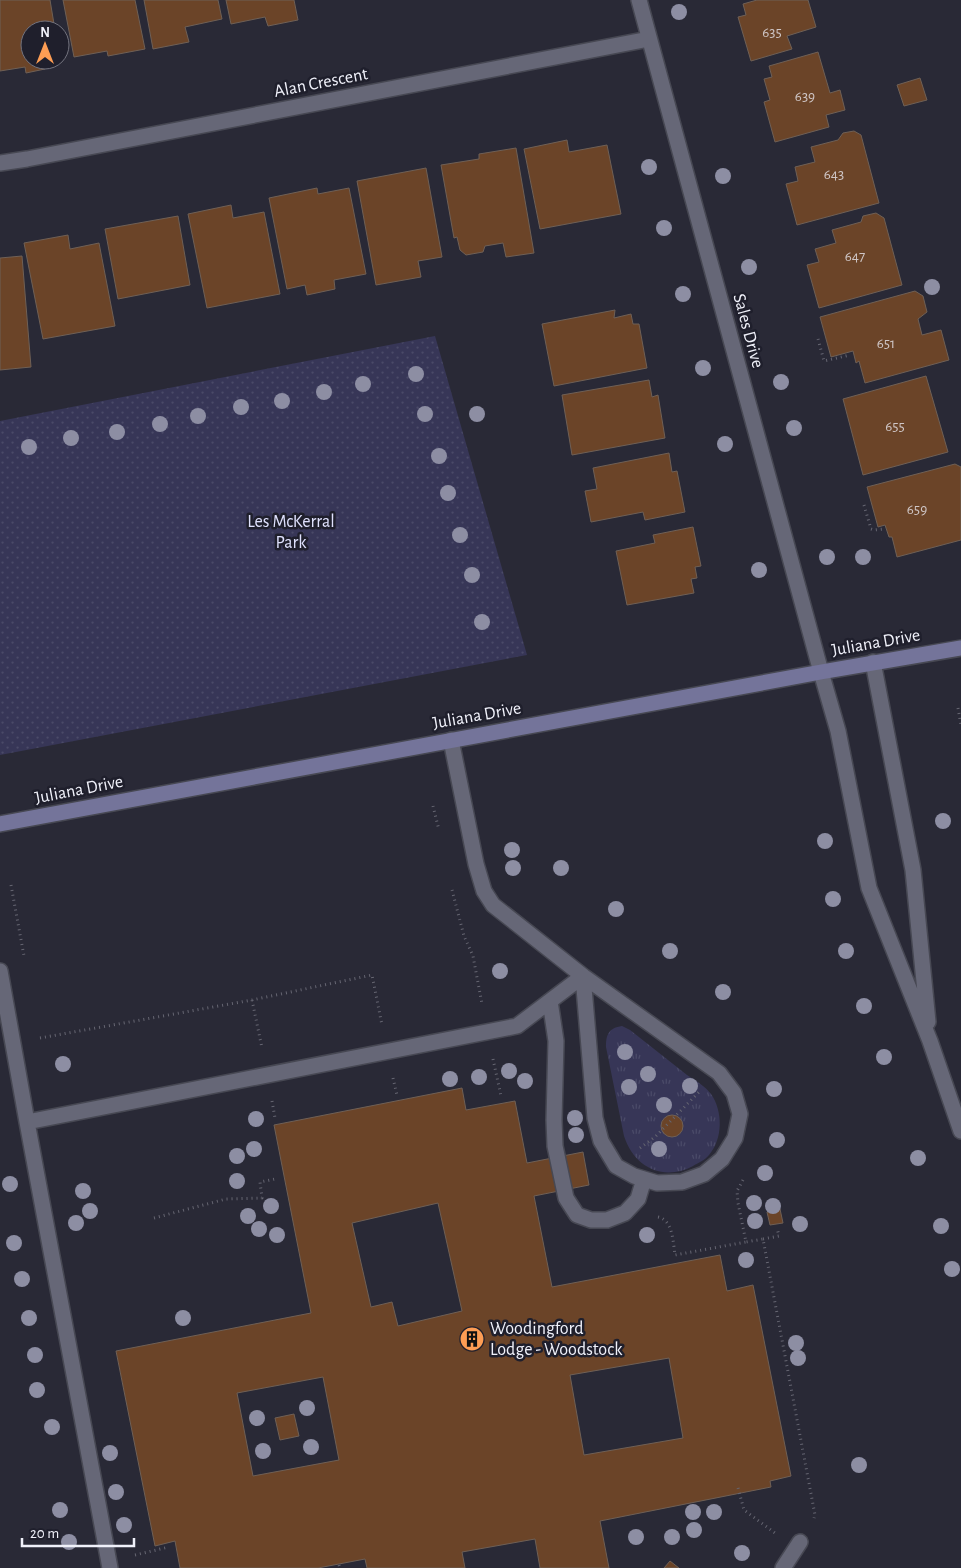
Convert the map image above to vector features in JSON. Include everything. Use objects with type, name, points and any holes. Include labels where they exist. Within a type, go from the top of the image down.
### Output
[{"type":"street","name":"Sales Drive","points":[[639,0],[838,731],[869,888],[930,1040]]},
{"type":"street","name":"Alan Crescent","points":[[0,163],[649,39]]},
{"type":"street","name":"Juliana Drive","points":[[0,824],[874,662],[961,648]]},
{"type":"street","points":[[874,662],[913,870],[930,1040],[961,1131]]},
{"type":"street","points":[[451,740],[476,864],[484,891],[493,906],[583,976],[719,1072],[734,1093],[740,1114],[735,1138],[722,1159],[704,1174],[682,1182],[657,1183],[634,1176],[616,1166],[602,1141],[596,1118],[583,976]]},
{"type":"street","points":[[0,971],[110,1564]]},
{"type":"street","points":[[27,1122],[517,1026],[583,976]]},
{"type":"street","points":[[550,1001],[556,1041],[555,1146],[566,1198],[577,1214],[591,1220],[607,1220],[625,1213],[638,1199],[644,1179]]},
{"type":"street","points":[[783,1568],[798,1545]]},
{"type":"path","points":[[818,339],[824,361],[850,355]]},
{"type":"path","points":[[864,505],[871,529],[883,529]]},
{"type":"path","points":[[958,708],[961,725]]},
{"type":"path","points":[[433,806],[440,834]]},
{"type":"path","points":[[11,885],[25,961]]},
{"type":"path","points":[[452,889],[464,936],[473,956],[501,1096]]},
{"type":"path","points":[[39,1030],[40,1039],[252,1000],[372,975],[397,1094]]},
{"type":"path","points":[[616,1166],[655,1137],[719,1072]]},
{"type":"path","points":[[746,1173],[737,1191],[746,1242],[779,1236],[777,1228]]},
{"type":"path","points":[[154,1218],[226,1199],[262,1198],[260,1182],[275,1179]]},
{"type":"path","points":[[738,1488],[744,1510],[798,1545],[816,1515],[762,1239]]},
{"type":"path","points":[[110,1564],[169,1548]]},
{"type":"green space","name":"Les McKerral Park","points":[[435,336],[527,655],[0,755],[0,421]]},
{"type":"green space","points":[[622,1026],[630,1030],[703,1086],[715,1101],[718,1108],[720,1125],[717,1141],[707,1157],[693,1166],[682,1171],[661,1172],[651,1169],[642,1163],[629,1147],[624,1136],[606,1047],[609,1032],[614,1028]]},
{"type":"building","points":[[0,0],[50,0],[53,20],[20,20],[20,68],[0,71]]},
{"type":"building","points":[[63,0],[135,0],[145,49],[108,56],[107,51],[74,57],[70,36],[70,20],[67,20]]},
{"type":"building","points":[[144,0],[218,0],[222,19],[185,27],[189,42],[153,49]]},
{"type":"building","points":[[226,0],[294,0],[298,20],[268,26],[265,17],[231,24]]},
{"type":"building","points":[[757,0],[808,0],[816,27],[787,36],[792,49],[751,61],[738,17],[746,15],[743,4]]},
{"type":"building","points":[[818,52],[830,93],[840,90],[845,110],[826,115],[829,127],[775,142],[764,102],[770,100],[764,79],[772,77],[769,66]]},
{"type":"building","points":[[26,70],[40,70],[26,73]]},
{"type":"building","points":[[920,78],[927,100],[904,106],[897,85]]},
{"type":"building","points":[[854,131],[861,135],[879,203],[797,225],[786,184],[798,181],[795,167],[815,162],[811,147],[838,140],[843,133]]},
{"type":"building","points":[[567,140],[569,152],[607,145],[621,214],[540,229],[524,149]]},
{"type":"building","points":[[516,148],[534,253],[506,257],[503,243],[485,246],[483,252],[466,255],[460,250],[457,237],[454,238],[441,165],[479,159],[479,154]]},
{"type":"building","points":[[426,168],[442,257],[418,261],[421,277],[376,285],[357,181]]},
{"type":"building","points":[[317,188],[318,194],[349,188],[366,274],[334,280],[335,289],[307,295],[305,285],[287,289],[269,198]]},
{"type":"building","points":[[231,205],[233,218],[264,212],[280,294],[207,308],[188,214]]},
{"type":"building","points":[[876,213],[884,218],[902,285],[819,308],[807,265],[819,262],[815,249],[836,243],[832,230],[861,222],[863,216]]},
{"type":"building","points":[[178,216],[190,285],[118,299],[105,229]]},
{"type":"building","points":[[68,235],[70,249],[99,243],[115,326],[43,339],[24,243]]},
{"type":"building","points":[[22,256],[31,367],[0,370],[0,258]]},
{"type":"building","points":[[915,291],[923,296],[927,312],[918,319],[922,335],[941,330],[949,360],[865,383],[859,361],[856,363],[853,351],[831,357],[820,317]]},
{"type":"building","points":[[615,310],[614,318],[631,314],[633,324],[639,324],[647,368],[554,386],[542,324]]},
{"type":"building","points":[[926,376],[948,452],[863,475],[843,399]]},
{"type":"building","points":[[649,380],[652,397],[658,395],[665,438],[572,455],[562,395]]},
{"type":"building","points":[[669,453],[672,472],[677,471],[685,512],[645,520],[643,512],[591,522],[585,491],[597,489],[593,468]]},
{"type":"building","points":[[955,464],[961,467],[961,540],[897,557],[892,537],[889,537],[885,525],[878,527],[867,487]]},
{"type":"building","points":[[693,527],[701,566],[695,567],[697,578],[691,579],[694,593],[627,605],[616,551],[655,543],[653,535]]},
{"type":"building","name":"Woodingford Lodge - Woodstock","points":[[462,1088],[466,1110],[515,1101],[527,1163],[583,1152],[589,1185],[534,1196],[552,1287],[720,1255],[727,1291],[753,1285],[791,1476],[770,1481],[771,1487],[600,1521],[609,1568],[540,1568],[535,1539],[462,1552],[465,1568],[367,1568],[365,1559],[318,1568],[180,1568],[175,1541],[155,1546],[116,1351],[311,1313],[274,1125]],"holes":[[[438,1203],[462,1311],[398,1326],[392,1302],[371,1307],[352,1223]],[[669,1358],[683,1438],[584,1455],[570,1375]],[[323,1377],[339,1460],[253,1476],[237,1393]]]},
{"type":"building","points":[[668,1115],[676,1115],[683,1122],[683,1130],[676,1137],[668,1137],[661,1130],[661,1122]]},
{"type":"building","points":[[780,1209],[783,1223],[770,1225],[767,1212]]},
{"type":"building","points":[[294,1414],[299,1436],[280,1440],[275,1418]]},
{"type":"building","points":[[670,1561],[679,1568],[664,1568]]},
{"type":"place","name":"Woodingford Lodge - Woodstock","points":[[472,1339]]}]
